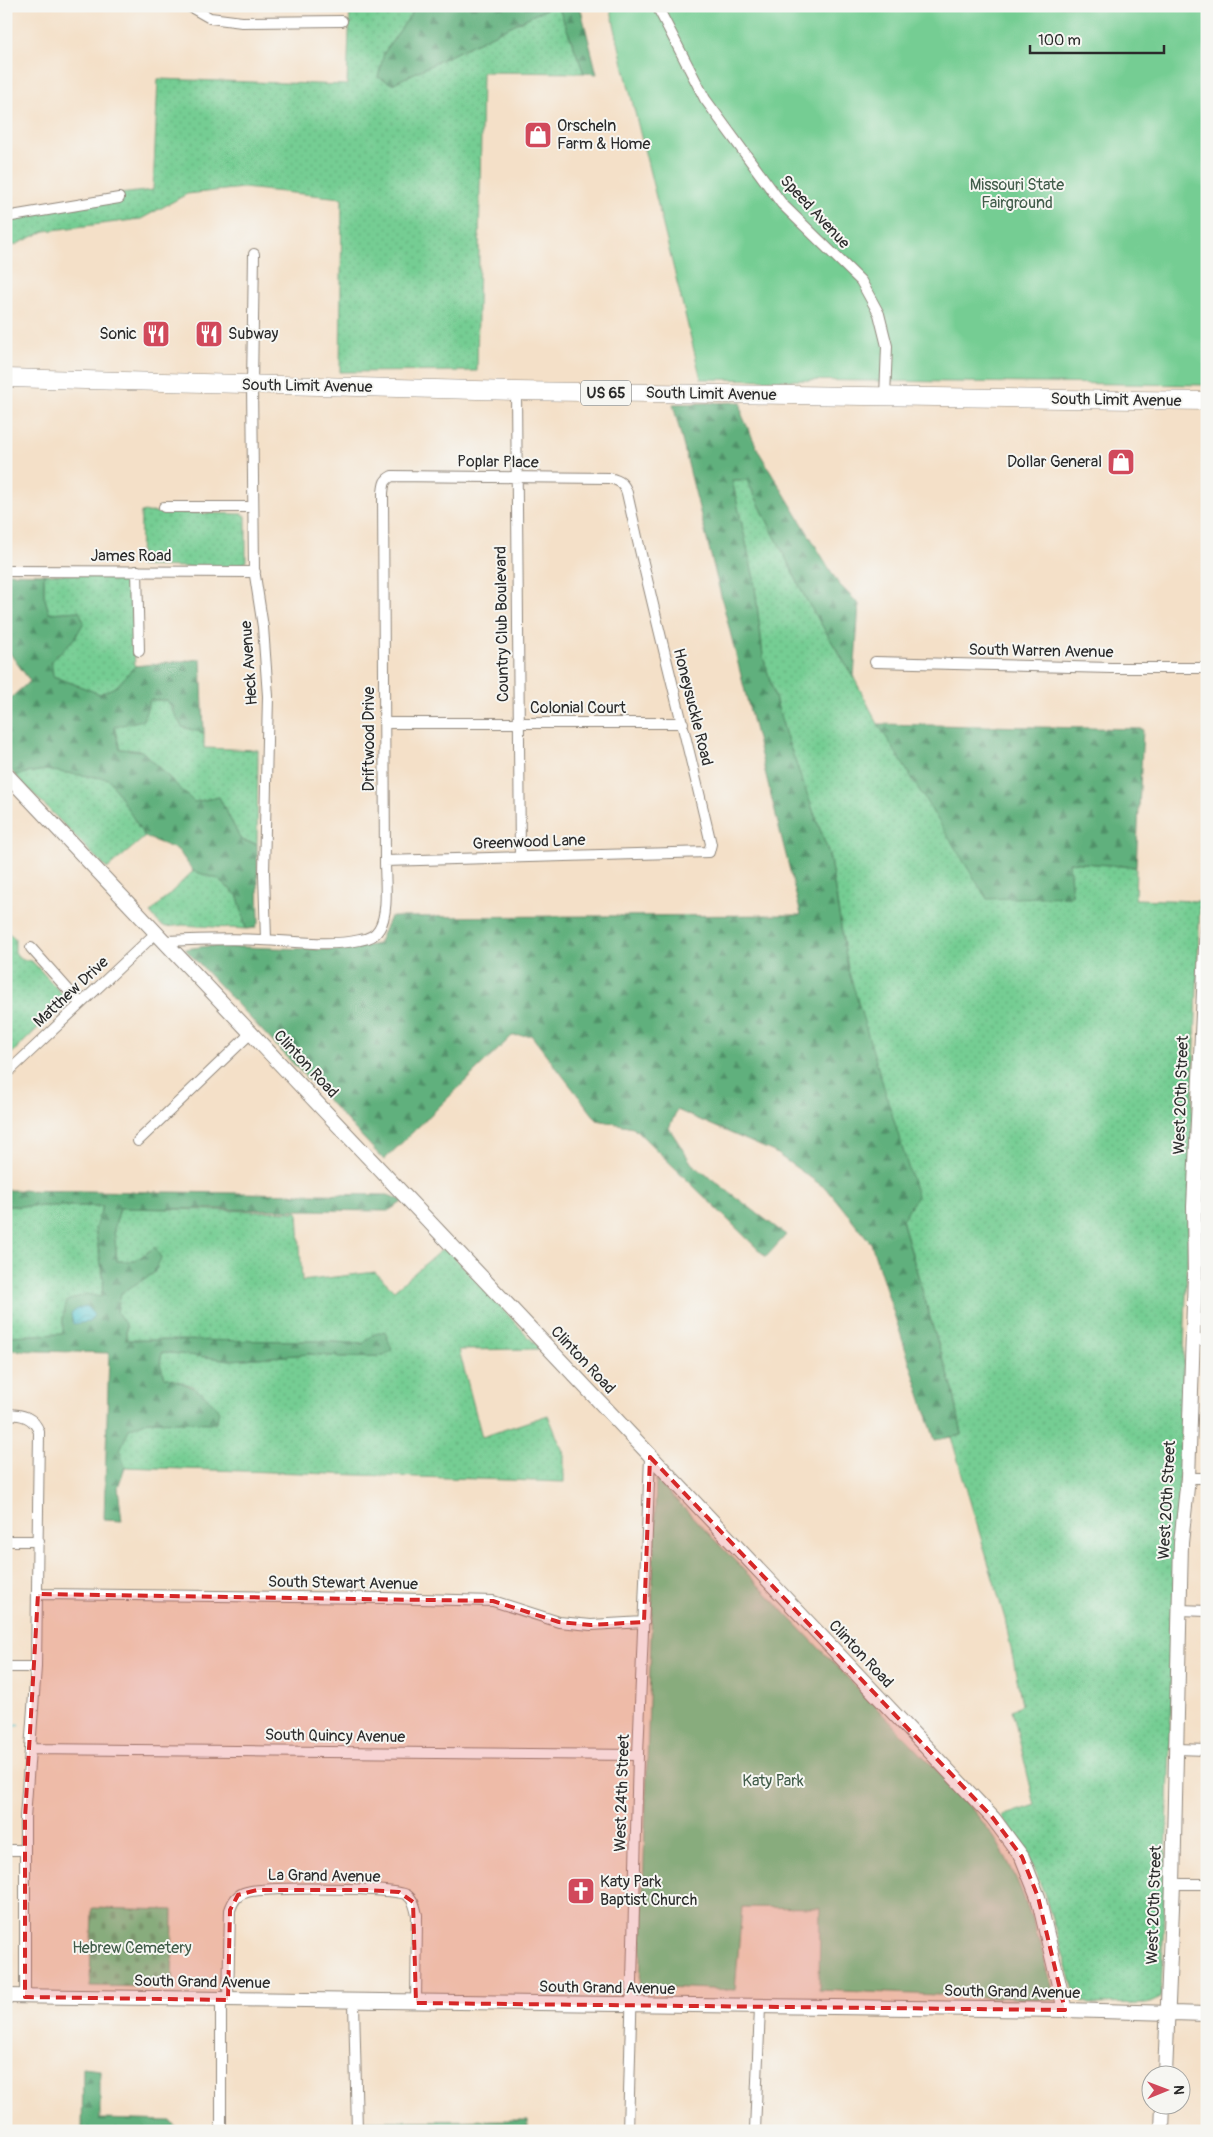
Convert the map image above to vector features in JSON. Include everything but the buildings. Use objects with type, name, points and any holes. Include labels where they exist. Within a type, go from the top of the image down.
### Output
[{"type":"highway","name":"South Limit Avenue","points":[[6,378],[516,391],[1207,401]]},
{"type":"street","points":[[189,6],[210,18],[226,20],[342,21]]},
{"type":"street","name":"Speed Avenue","points":[[657,6],[705,98],[782,204],[861,281],[879,314],[887,346],[885,397]]},
{"type":"street","points":[[6,217],[119,198]]},
{"type":"street","name":"Heck Avenue","points":[[254,254],[252,508],[255,572],[263,628],[268,696],[264,873],[266,940]]},
{"type":"street","name":"Country Club Boulevard","points":[[516,391],[515,478],[520,857]]},
{"type":"street","name":"Poplar Place","points":[[383,547],[384,485],[387,479],[392,476],[610,478],[619,480],[625,486],[636,535]]},
{"type":"street","points":[[164,507],[252,508]]},
{"type":"street","name":"Honeysuckle Road","points":[[636,535],[648,591],[682,723],[710,849],[709,852],[704,853],[674,854]]},
{"type":"street","name":"Driftwood Drive","points":[[266,940],[307,943],[347,942],[367,938],[378,930],[384,913],[383,547]]},
{"type":"street","name":"James Road","points":[[6,571],[255,572]]},
{"type":"street","points":[[137,571],[139,651]]},
{"type":"street","name":"South Warren Avenue","points":[[875,662],[1111,668],[1207,668]]},
{"type":"street","name":"Colonial Court","points":[[384,723],[682,723]]},
{"type":"street","name":"Clinton Road","points":[[6,774],[252,1032],[650,1457],[993,1818],[1022,1857],[1038,1898],[1065,2010]]},
{"type":"street","name":"Greenwood Lane","points":[[385,861],[674,854]]},
{"type":"street","name":"West 20th Street","points":[[1165,2064],[1173,1884],[1181,1543],[1188,1478],[1192,1340],[1200,1207],[1207,927]]},
{"type":"street","points":[[161,936],[266,940]]},
{"type":"street","name":"Matthew Drive","points":[[6,1074],[80,1003],[161,936]]},
{"type":"street","points":[[31,948],[80,1003]]},
{"type":"street","points":[[138,1141],[252,1032]]},
{"type":"street","points":[[1192,1340],[1207,1340]]},
{"type":"street","points":[[6,1414],[32,1419],[40,1432],[36,1667],[25,1850],[25,1997]]},
{"type":"street","name":"West 24th Street","points":[[628,2131],[638,1755],[650,1457]]},
{"type":"street","points":[[1188,1478],[1207,1478]]},
{"type":"street","points":[[6,1541],[38,1541]]},
{"type":"street","name":"South Stewart Avenue","points":[[38,1594],[493,1601],[559,1622],[591,1625],[644,1622]]},
{"type":"street","points":[[1180,1610],[1207,1611]]},
{"type":"street","points":[[6,1667],[36,1667]]},
{"type":"street","name":"South Quincy Avenue","points":[[31,1749],[638,1755]]},
{"type":"street","points":[[1177,1749],[1207,1750]]},
{"type":"street","points":[[6,1850],[25,1850]]},
{"type":"street","points":[[1173,1884],[1207,1884]]},
{"type":"street","name":"La Grand Avenue","points":[[225,2000],[230,1910],[233,1901],[238,1895],[257,1890],[367,1890],[399,1892],[407,1895],[414,1902],[416,1915],[416,2003]]},
{"type":"street","name":"South Grand Avenue","points":[[6,1996],[632,2006],[1065,2010],[1207,2014]]},
{"type":"street","points":[[221,2128],[225,2000]]},
{"type":"street","points":[[354,2002],[357,2131]]},
{"type":"street","points":[[754,2131],[760,2007]]},
{"type":"street","points":[[1162,2131],[1163,2114]]},
{"type":"highlighted area","points":[[650,1457],[993,1818],[1022,1857],[1038,1897],[1065,2010],[416,2003],[413,1902],[399,1892],[367,1890],[257,1890],[238,1895],[230,1910],[228,2000],[25,1997],[25,1818],[38,1594],[493,1601],[559,1622],[591,1625],[644,1622]]},
{"type":"green space","points":[[350,6],[417,6],[384,53],[392,84],[552,6],[558,6],[584,73],[482,72],[477,371],[340,372],[342,198],[243,188],[187,194],[141,219],[45,231],[6,249],[6,219],[119,194],[153,190],[158,79],[347,85]]},
{"type":"green space","points":[[417,6],[552,6],[392,84],[378,77],[384,53]]},
{"type":"green space","points":[[558,6],[580,6],[597,74],[584,73]]},
{"type":"green space","name":"Missouri State Fairground","points":[[610,6],[1207,6],[1207,385],[701,379]]},
{"type":"green space","points":[[741,402],[742,415],[759,452],[838,583],[859,604],[854,678],[807,601],[747,480],[732,480],[754,579],[763,656],[786,736],[829,854],[848,969],[917,1196],[902,1220],[933,1328],[953,1389],[962,1435],[935,1440],[871,1243],[828,1190],[774,1152],[677,1110],[669,1128],[692,1164],[786,1235],[766,1257],[633,1127],[597,1120],[531,1035],[512,1036],[384,1160],[185,949],[208,946],[343,950],[378,944],[390,917],[801,915],[673,404]]},
{"type":"green space","points":[[732,480],[747,480],[807,601],[854,678],[878,724],[1072,896],[1069,862],[1136,867],[1135,899],[1200,901],[1161,1998],[1150,2003],[1090,2004],[1077,1999],[1044,1893],[1032,1863],[1002,1816],[1035,1805],[1012,1710],[1022,1704],[1005,1619],[951,1437],[962,1435],[953,1389],[933,1328],[902,1219],[848,969],[829,854],[786,736],[763,656],[754,579]]},
{"type":"green space","points":[[141,512],[242,514],[246,516],[246,561],[243,566],[238,568],[140,566]]},
{"type":"green space","points":[[6,573],[44,574],[44,595],[49,613],[79,611],[84,622],[75,638],[51,661],[53,676],[100,694],[117,686],[135,666],[201,659],[204,733],[182,727],[167,700],[150,700],[143,720],[114,727],[120,749],[142,751],[194,802],[219,797],[241,840],[257,844],[259,921],[255,928],[246,929],[238,896],[218,879],[193,871],[178,850],[145,837],[109,779],[45,770],[15,775],[6,765],[6,702],[30,681],[6,648]]},
{"type":"green space","points":[[44,574],[130,575],[135,666],[117,686],[100,694],[53,676],[51,662],[75,638],[79,611],[49,613],[44,595]]},
{"type":"green space","points":[[150,700],[167,700],[182,727],[204,733],[204,748],[258,750],[257,844],[241,840],[219,797],[194,802],[142,751],[120,749],[114,726],[143,720]]},
{"type":"green space","points":[[878,724],[1143,729],[1136,867],[1069,862],[1072,896],[987,899]]},
{"type":"green space","points":[[45,770],[110,779],[145,837],[107,869],[15,775]]},
{"type":"green space","points":[[193,871],[218,879],[238,896],[246,929],[183,925],[166,927],[160,924],[150,913]]},
{"type":"green space","points":[[6,931],[15,938],[15,952],[20,959],[32,961],[64,996],[63,1004],[6,1059]]},
{"type":"green space","points":[[6,1190],[388,1195],[404,1201],[388,1211],[120,1208],[114,1229],[117,1261],[135,1261],[155,1247],[161,1258],[154,1273],[121,1293],[117,1312],[126,1325],[126,1340],[320,1341],[363,1344],[372,1335],[385,1331],[392,1350],[384,1356],[342,1357],[310,1354],[231,1360],[162,1352],[160,1364],[165,1377],[189,1386],[207,1398],[219,1411],[216,1423],[148,1421],[129,1429],[120,1450],[125,1467],[118,1487],[122,1521],[104,1520],[109,1353],[6,1350],[6,1336],[63,1334],[63,1317],[67,1301],[86,1294],[101,1297],[104,1282],[95,1228],[103,1206],[6,1206]]},
{"type":"green space","points":[[6,1206],[104,1206],[95,1228],[104,1282],[101,1297],[63,1317],[64,1334],[6,1336]]},
{"type":"green space","points":[[120,1208],[298,1212],[302,1281],[375,1272],[394,1290],[445,1247],[540,1349],[459,1350],[482,1437],[548,1415],[564,1454],[564,1482],[125,1467],[119,1450],[129,1429],[147,1421],[215,1423],[193,1386],[165,1377],[160,1364],[162,1352],[231,1360],[310,1354],[342,1357],[383,1356],[392,1350],[372,1335],[363,1344],[320,1341],[126,1340],[126,1325],[116,1312],[121,1292],[154,1273],[155,1247],[135,1261],[117,1261],[114,1229]]},
{"type":"green space","name":"Katy Park","points":[[656,1479],[951,1785],[985,1825],[1006,1858],[1024,1897],[1056,2000],[819,1990],[820,1908],[742,1907],[735,1990],[640,1986]]},
{"type":"green space","name":"Hebrew Cemetery","points":[[92,1908],[173,1910],[172,1987],[90,1986]]},
{"type":"green space","points":[[83,2068],[100,2070],[100,2119],[171,2121],[178,2130],[82,2131]]},
{"type":"green space","points":[[528,2120],[528,2131],[353,2131],[353,2121]]},
{"type":"water","points":[[86,1306],[94,1315],[89,1322],[73,1324],[71,1314],[77,1309]]},
{"type":"waterway","points":[[6,1725],[19,1725]]},
{"type":"place","name":"Orscheln Farm & Home","points":[[538,135]]},
{"type":"place","name":"Sonic","points":[[156,334]]},
{"type":"place","name":"Subway","points":[[209,334]]},
{"type":"place","name":"Dollar General","points":[[1121,462]]},
{"type":"place","name":"Katy Park Baptist Church","points":[[581,1891]]}]
